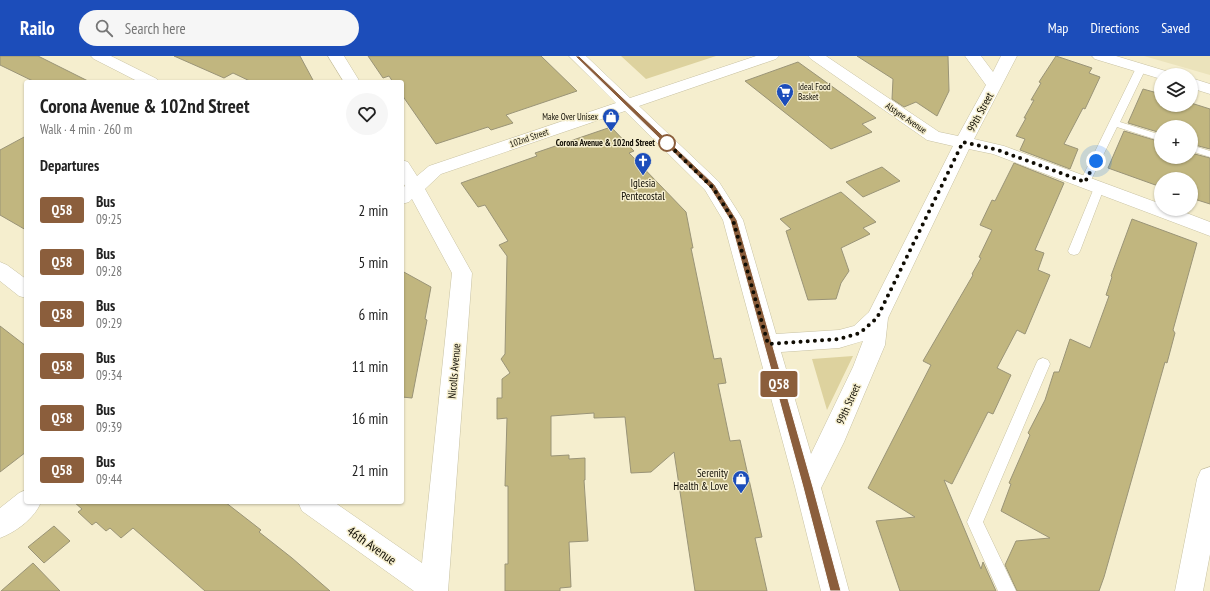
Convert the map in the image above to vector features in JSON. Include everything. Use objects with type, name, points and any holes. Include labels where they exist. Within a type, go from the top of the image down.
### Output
[{"type":"street","points":[[99,56],[147,80]]},
{"type":"street","points":[[336,56],[351,80]]},
{"type":"street","points":[[577,56],[712,186],[733,220],[808,487],[835,591]]},
{"type":"street","name":"102nd Street","points":[[408,193],[435,170],[755,59],[770,56]]},
{"type":"street","name":"Alstyne Avenue","points":[[816,56],[933,136],[998,150],[1210,229]]},
{"type":"street","points":[[973,56],[994,85]]},
{"type":"street","name":"99th Street","points":[[808,487],[831,442],[874,345],[877,318],[963,142],[1009,56]]},
{"type":"street","points":[[1100,56],[1154,72]]},
{"type":"street","points":[[1198,85],[1210,89]]},
{"type":"street","name":"Nicolls Avenue","points":[[404,175],[408,193],[434,220],[462,273],[434,589]]},
{"type":"street","points":[[0,270],[24,288]]},
{"type":"street","name":"99th Street","points":[[768,344],[839,339],[860,333],[877,318]]},
{"type":"street","points":[[1189,591],[1210,479]]},
{"type":"street","points":[[0,525],[26,504]]},
{"type":"street","name":"46th Avenue","points":[[314,504],[434,589]]},
{"type":"lane","points":[[1074,251],[1092,185],[1114,123],[1141,68]]},
{"type":"lane","points":[[1114,123],[1154,136]]},
{"type":"lane","points":[[1198,150],[1210,154]]},
{"type":"lane","points":[[1007,591],[975,522],[1043,364]]},
{"type":"shaded area","points":[[621,56],[716,56],[646,79]]},
{"type":"shaded area","points":[[1144,56],[1210,56],[1210,75],[1198,72],[1198,68],[1186,68]]},
{"type":"shaded area","points":[[853,356],[827,410],[812,359]]},
{"type":"building","points":[[0,56],[38,56],[86,80],[31,80],[0,65]]},
{"type":"building","points":[[174,56],[300,56],[313,80],[248,80],[233,73],[224,78]]},
{"type":"building","points":[[368,56],[541,56],[577,91],[506,115],[513,123],[491,130],[488,127],[436,144],[404,98],[404,80],[392,80],[389,76],[383,78]]},
{"type":"building","points":[[857,56],[948,56],[949,91],[937,116],[916,102],[904,107],[892,99],[893,79]]},
{"type":"building","points":[[1056,56],[1092,68],[1089,73],[1100,77],[1085,109],[1083,108],[1064,144],[1078,149],[1070,169],[1020,150],[1025,139],[1016,136],[1034,100],[1031,100],[1041,83],[1039,82]]},
{"type":"building","points":[[798,62],[876,118],[862,124],[872,132],[831,149],[745,81]]},
{"type":"building","points":[[1143,89],[1154,92],[1154,112],[1198,112],[1198,105],[1210,109],[1210,149],[1198,146],[1198,120],[1154,120],[1154,131],[1128,123]]},
{"type":"building","points":[[611,127],[634,151],[629,153],[686,212],[693,248],[691,248],[714,359],[721,358],[726,383],[718,384],[730,441],[740,440],[762,537],[755,538],[767,591],[695,591],[674,452],[651,472],[631,473],[625,417],[594,418],[594,413],[551,416],[551,456],[569,455],[569,459],[585,458],[584,480],[588,541],[569,542],[571,587],[560,588],[560,591],[505,591],[505,564],[508,564],[508,486],[505,486],[507,418],[497,419],[497,398],[502,398],[502,379],[510,373],[501,359],[505,354],[507,256],[499,245],[508,241],[485,205],[478,207],[461,183],[537,156],[535,153]]},
{"type":"building","points":[[1124,131],[1154,140],[1154,164],[1198,164],[1198,155],[1210,158],[1210,204],[1198,200],[1198,172],[1154,172],[1154,184],[1108,168]]},
{"type":"building","points":[[24,137],[24,229],[0,215],[0,150]]},
{"type":"building","points":[[1014,163],[1064,183],[1035,250],[1044,253],[1038,270],[1050,275],[1025,334],[1017,330],[997,368],[1011,375],[993,414],[988,412],[952,484],[944,480],[981,569],[983,562],[996,591],[900,591],[876,521],[915,517],[868,488],[931,365],[923,361],[973,275],[972,274],[981,258],[979,257],[992,230],[980,225],[992,200],[995,201]]},
{"type":"building","points":[[882,167],[900,181],[863,197],[846,182]]},
{"type":"building","points":[[841,192],[876,222],[863,228],[870,234],[841,248],[849,271],[841,283],[836,299],[808,300],[786,231],[791,229],[780,219]]},
{"type":"building","points":[[1132,219],[1197,243],[1173,330],[1175,333],[1167,363],[1165,362],[1104,577],[1099,591],[1017,591],[1005,565],[1016,541],[1050,538],[1001,511],[1011,484],[1009,483],[1030,435],[1028,433],[1045,400],[1054,372],[1059,372],[1070,339],[1090,348],[1109,296],[1106,295],[1112,277],[1111,276]]},
{"type":"building","points":[[404,272],[431,287],[425,319],[427,320],[412,398],[404,397]]},
{"type":"building","points":[[0,326],[24,344],[24,454],[0,472]]},
{"type":"building","points":[[76,504],[228,504],[261,530],[259,532],[330,591],[205,591],[133,528],[121,538],[110,528],[106,531],[96,522],[92,525],[78,512],[82,509]]},
{"type":"building","points":[[54,526],[70,541],[44,563],[28,547]]},
{"type":"building","points":[[33,563],[60,591],[1,591]]},
{"type":"bus line","name":"Q58","points":[[577,56],[712,186],[733,220],[808,487],[835,591]]},
{"type":"place","name":"Ideal Food Basket","points":[[785,107]]},
{"type":"place","name":"Make Over Unisex","points":[[611,132]]},
{"type":"place","name":"Corona Avenue & 102nd Street","points":[[667,143]]},
{"type":"place","name":"Iglesia Pentecostal","points":[[643,176]]},
{"type":"place","name":"Serenity Health & Love","points":[[741,494]]},
{"type":"route","points":[[667,143],[666,142],[714,189],[733,220],[768,344],[839,339],[860,333],[877,318],[963,142],[998,150],[1085,182],[1096,161]]}]
